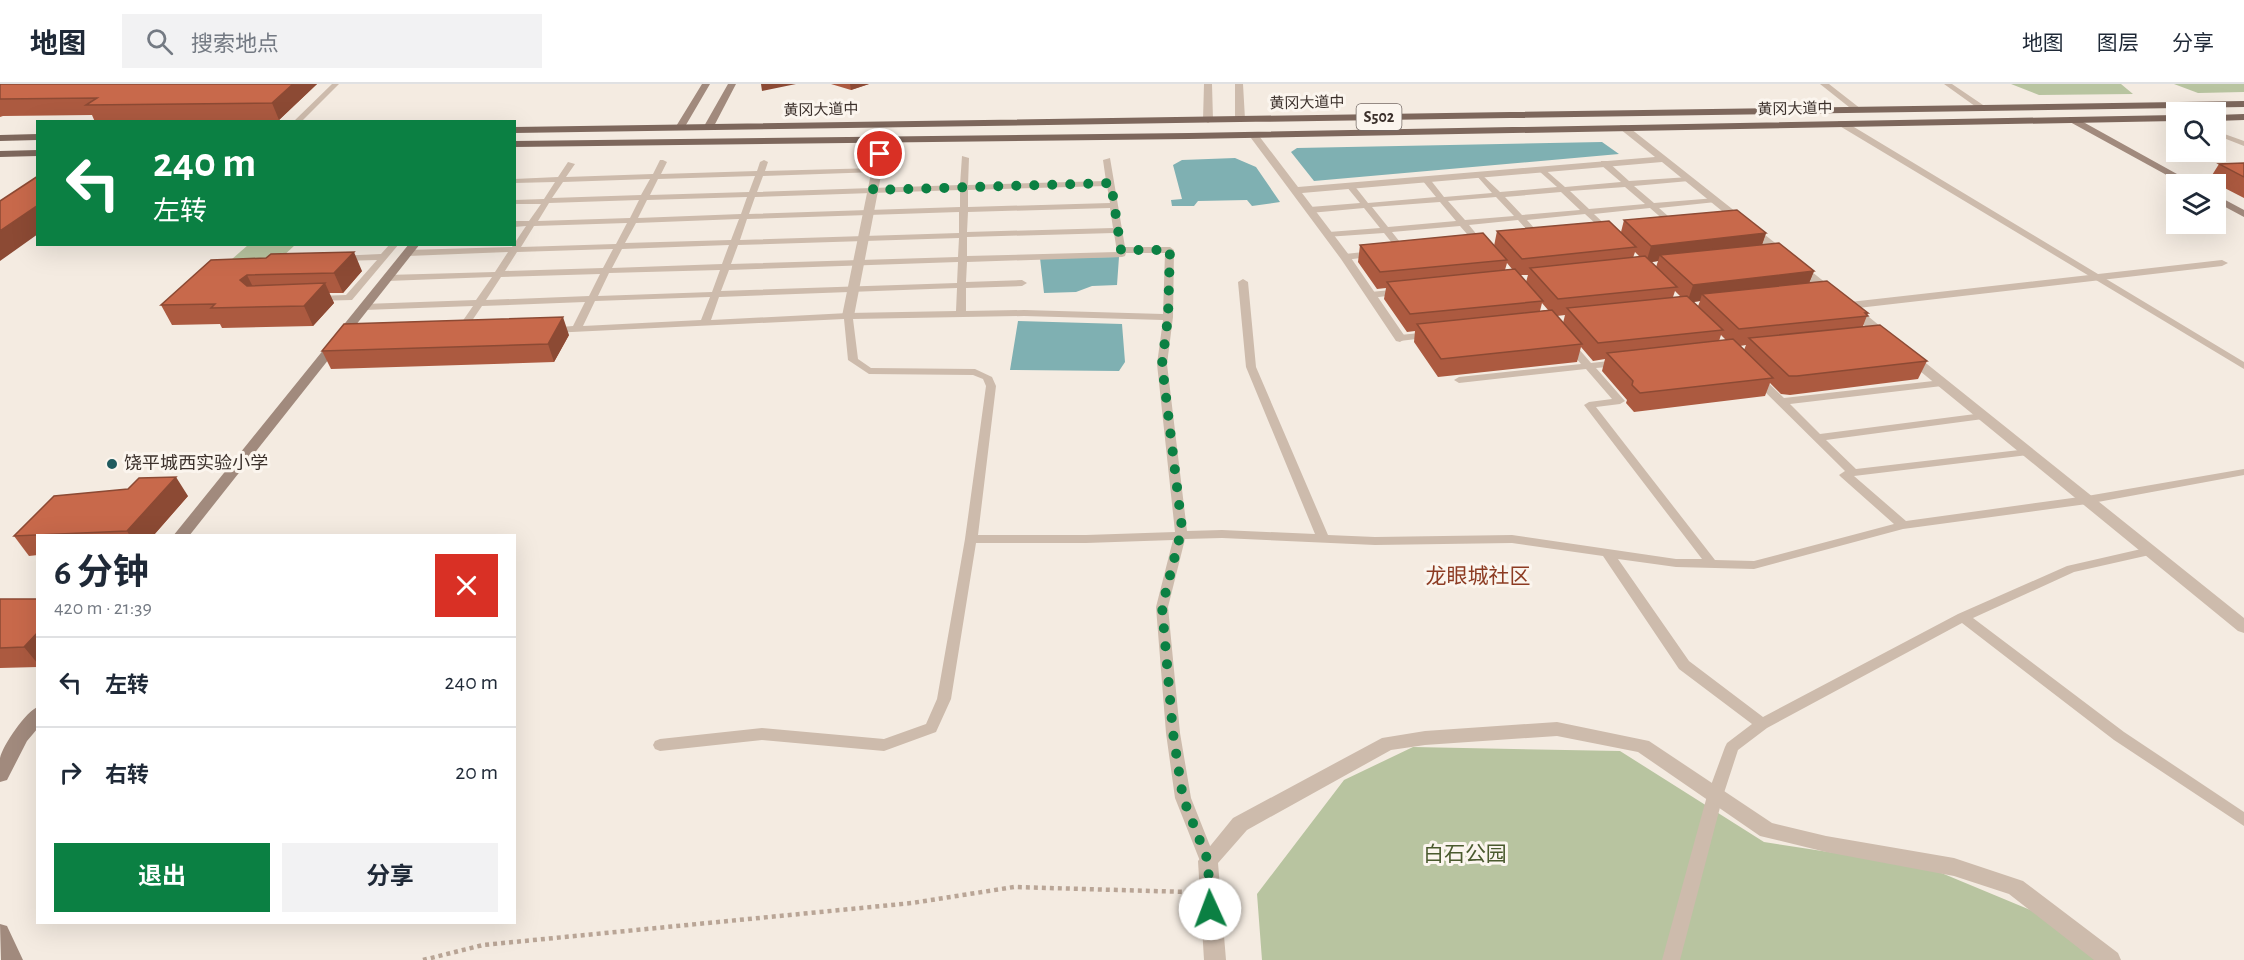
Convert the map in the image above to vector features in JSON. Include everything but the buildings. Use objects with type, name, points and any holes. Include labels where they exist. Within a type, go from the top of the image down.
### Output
[{"type":"main road","points":[[680,128],[706,84]]},
{"type":"main road","points":[[708,128],[732,84]]},
{"type":"main road","name":"黄冈大道中","points":[[516,130],[2244,104]]},
{"type":"main road","points":[[2008,107],[2030,121]]},
{"type":"main road","points":[[1611,113],[1623,127]]},
{"type":"main road","points":[[2226,118],[2244,117]]},
{"type":"main road","points":[[1240,119],[1249,134]]},
{"type":"main road","name":"黄冈大道中","points":[[516,144],[2166,119]]},
{"type":"main road","points":[[2073,120],[2172,174]]},
{"type":"main road","points":[[931,138],[934,124]]},
{"type":"main road","points":[[0,138],[36,137]]},
{"type":"main road","points":[[0,154],[36,153]]},
{"type":"main road","points":[[2226,204],[2244,214]]},
{"type":"main road","points":[[182,534],[345,337],[364,307],[411,248]]},
{"type":"main road","points":[[0,775],[21,736],[36,717]]},
{"type":"main road","points":[[0,933],[12,960]]},
{"type":"street","points":[[1208,84],[1208,120]]},
{"type":"street","points":[[1239,84],[1240,119]]},
{"type":"street","points":[[1824,84],[1857,109]]},
{"type":"street","points":[[1623,127],[1716,200],[1736,220],[1824,293],[1846,306],[1879,337],[1942,383],[2244,627]]},
{"type":"street","points":[[1249,134],[1296,190],[1400,338]]},
{"type":"street","points":[[848,316],[883,139]]},
{"type":"street","points":[[1296,190],[1662,159]]},
{"type":"street","points":[[1846,306],[2222,263]]},
{"type":"street","points":[[1215,960],[1208,861],[1240,824],[1324,776],[1388,744],[1425,738],[1557,729],[1643,746],[1767,830],[1826,844],[1954,867],[2016,887],[2110,960]]},
{"type":"lane","points":[[298,120],[336,84]]},
{"type":"lane","points":[[1947,84],[1982,107]]},
{"type":"lane","points":[[1841,123],[2244,366]]},
{"type":"lane","points":[[2226,137],[2244,144]]},
{"type":"lane","points":[[961,315],[965,158]]},
{"type":"lane","points":[[387,279],[859,261],[1122,254],[1107,160]]},
{"type":"lane","points":[[576,329],[663,162]]},
{"type":"lane","points":[[705,323],[764,162]]},
{"type":"lane","points":[[1604,163],[1674,226]]},
{"type":"lane","points":[[460,333],[571,164]]},
{"type":"lane","points":[[1542,169],[1614,235],[1597,234]]},
{"type":"lane","points":[[516,181],[877,170]]},
{"type":"lane","points":[[1480,174],[1539,238]]},
{"type":"lane","points":[[1426,180],[1462,223],[1475,245],[1493,259]]},
{"type":"lane","points":[[1310,210],[1689,180]]},
{"type":"lane","points":[[516,202],[1111,183]]},
{"type":"lane","points":[[1350,186],[1403,251]]},
{"type":"lane","points":[[1329,235],[1716,200]]},
{"type":"lane","points":[[516,224],[1114,205]]},
{"type":"lane","points":[[1664,227],[1686,225]]},
{"type":"lane","points":[[411,248],[515,249],[1118,230]]},
{"type":"lane","points":[[1528,240],[1551,237]]},
{"type":"lane","points":[[1475,245],[1492,243]]},
{"type":"lane","points":[[303,299],[350,298],[392,246]]},
{"type":"lane","points":[[1121,250],[1170,250],[1168,317],[1162,364],[1182,528],[1162,607],[1173,733],[1183,798],[1208,861]]},
{"type":"lane","points":[[1392,252],[1414,250]]},
{"type":"lane","points":[[1345,257],[1380,254]]},
{"type":"lane","points":[[329,258],[384,257]]},
{"type":"lane","points":[[1243,282],[1251,367],[1323,538]]},
{"type":"lane","points":[[364,307],[1022,283]]},
{"type":"lane","points":[[1371,295],[1407,291]]},
{"type":"lane","points":[[540,330],[848,316],[1024,313],[1168,317]]},
{"type":"lane","points":[[660,745],[762,734],[884,745],[931,728],[944,699],[971,539],[991,386],[987,377],[975,372],[869,370],[853,360],[848,316]]},
{"type":"lane","points":[[1557,331],[1620,401],[1589,405],[1712,564]]},
{"type":"lane","points":[[449,333],[471,333]]},
{"type":"lane","points":[[1400,338],[1435,334]]},
{"type":"lane","points":[[1459,380],[1624,362]]},
{"type":"lane","points":[[1748,368],[1853,473]]},
{"type":"lane","points":[[1781,402],[1942,383]]},
{"type":"lane","points":[[1817,438],[1983,416]]},
{"type":"lane","points":[[1903,525],[1845,475],[2028,452]]},
{"type":"lane","points":[[971,539],[1222,534],[1375,541],[1512,539],[1676,562],[1754,565],[1903,525],[2087,500],[2244,472]]},
{"type":"lane","points":[[1671,960],[1715,796],[1732,747],[1762,724],[1963,617],[2071,569],[2150,551]]},
{"type":"lane","points":[[1608,554],[1684,665],[1762,724]]},
{"type":"lane","points":[[1963,617],[2119,736],[2244,820]]},
{"type":"path","points":[[423,960],[483,945],[912,903],[1014,887],[1209,892]]},
{"type":"green space","points":[[2011,84],[2121,84],[2133,94],[2039,95]]},
{"type":"green space","points":[[2174,84],[2244,84],[2244,92],[2198,93]]},
{"type":"green space","points":[[247,246],[294,246],[264,274],[215,274]]},
{"type":"green space","name":"白石公园","points":[[1413,747],[1620,751],[1764,842],[1927,867],[2040,914],[2098,960],[1262,960],[1257,894],[1344,780]]},
{"type":"water","points":[[1602,142],[1619,154],[1314,181],[1291,152],[1297,148]]},
{"type":"water","points":[[1235,158],[1256,167],[1280,202],[1252,206],[1247,200],[1198,201],[1194,206],[1172,206],[1171,200],[1182,199],[1173,165],[1182,160]]},
{"type":"water","points":[[1119,257],[1117,285],[1092,286],[1076,292],[1044,293],[1040,258]]},
{"type":"water","points":[[1018,321],[1122,324],[1125,362],[1119,371],[1010,370]]},
{"type":"place","name":"饶平城西实验小学","points":[[112,464]]},
{"type":"district","name":"龙眼城社区","points":[[1478,576]]},
{"type":"route","points":[[880,154],[873,190],[1111,183],[1121,250],[1170,250],[1168,317],[1162,364],[1182,528],[1162,607],[1173,733],[1183,798],[1208,861],[1210,909]]}]
